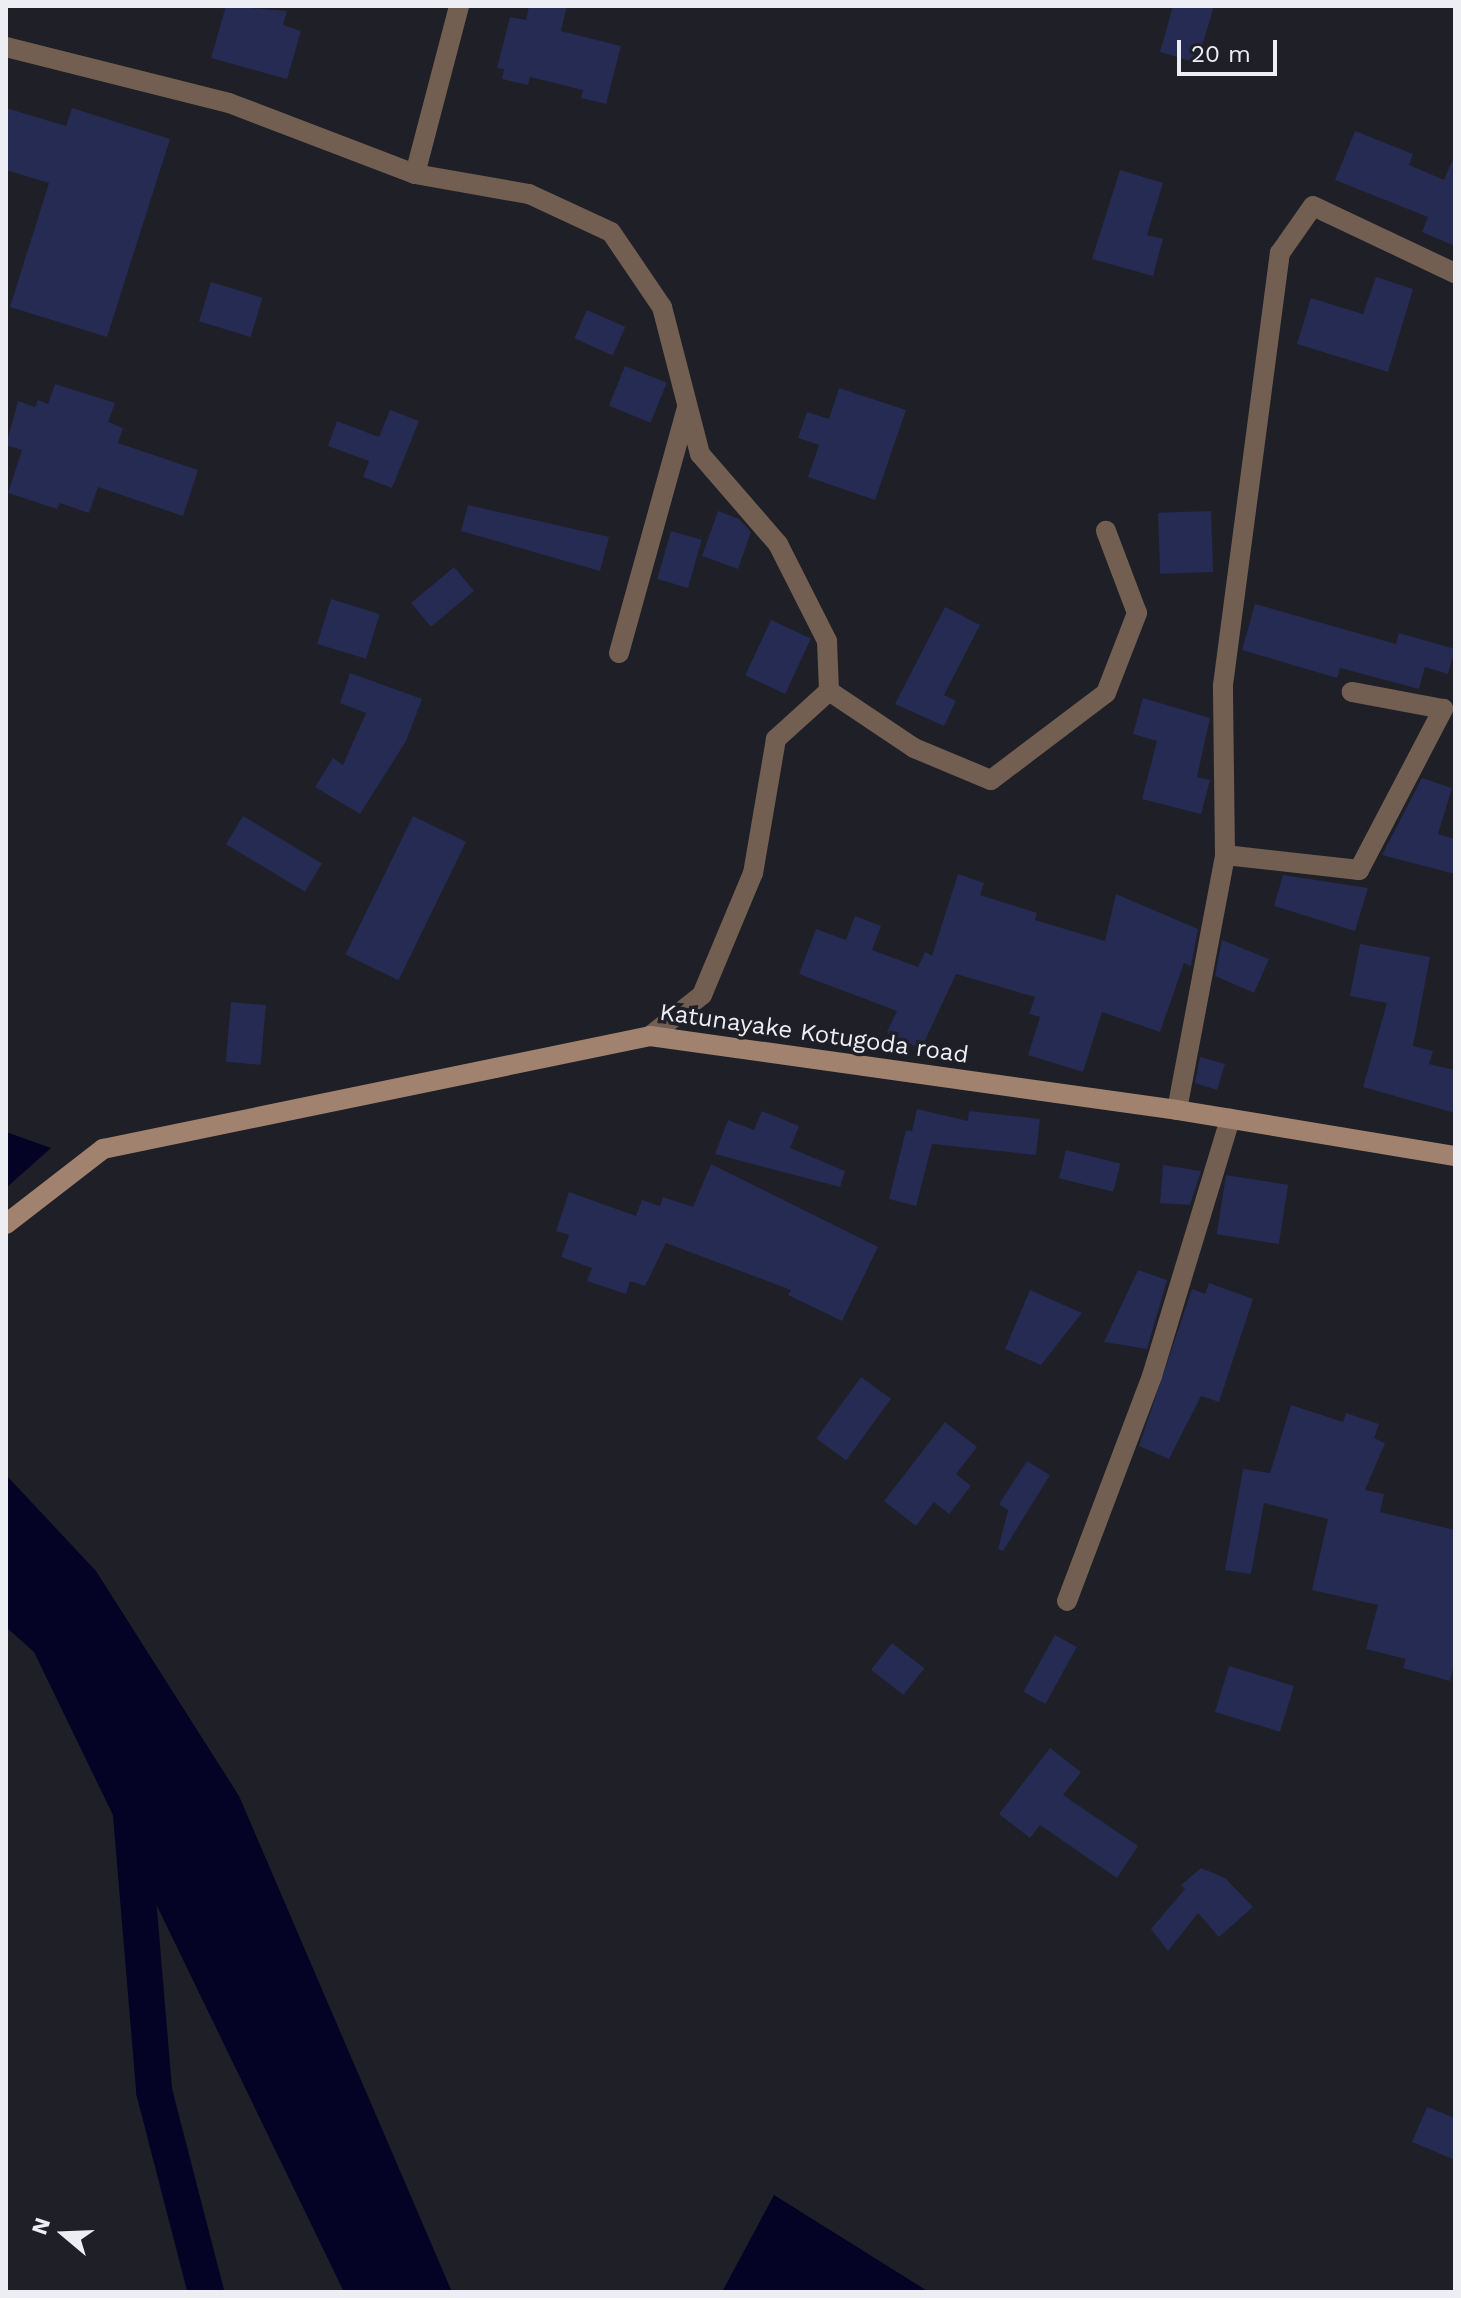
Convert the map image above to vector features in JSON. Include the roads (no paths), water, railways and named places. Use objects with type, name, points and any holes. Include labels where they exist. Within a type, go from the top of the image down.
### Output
[{"type":"main road","name":"Katunayake Kotugoda road","points":[[6,1224],[103,1149],[650,1036],[1177,1110],[1455,1156]]},
{"type":"street","points":[[415,174],[459,6]]},
{"type":"street","points":[[6,47],[229,103],[415,174],[529,194],[611,232],[662,307],[700,454],[778,544],[827,641],[829,691]]},
{"type":"street","points":[[1177,1110],[1225,855],[1223,685],[1280,253],[1313,206],[1455,273]]},
{"type":"street","points":[[619,653],[687,407]]},
{"type":"street","points":[[829,691],[914,748],[991,780],[1106,693],[1137,613],[1106,531]]},
{"type":"street","points":[[650,1036],[702,995],[753,873],[776,739],[829,691]]},
{"type":"street","points":[[1225,855],[1359,870],[1443,709],[1352,692]]},
{"type":"street","points":[[1067,1601],[1152,1376],[1230,1119]]},
{"type":"water","points":[[6,1132],[51,1148],[6,1188]]},
{"type":"water","points":[[6,1475],[96,1571],[239,1796],[452,2292],[344,2292],[34,1652],[6,1627]]},
{"type":"water","points":[[774,2195],[929,2292],[722,2292]]},
{"type":"waterway","points":[[130,1803],[154,2091],[206,2292]]}]
